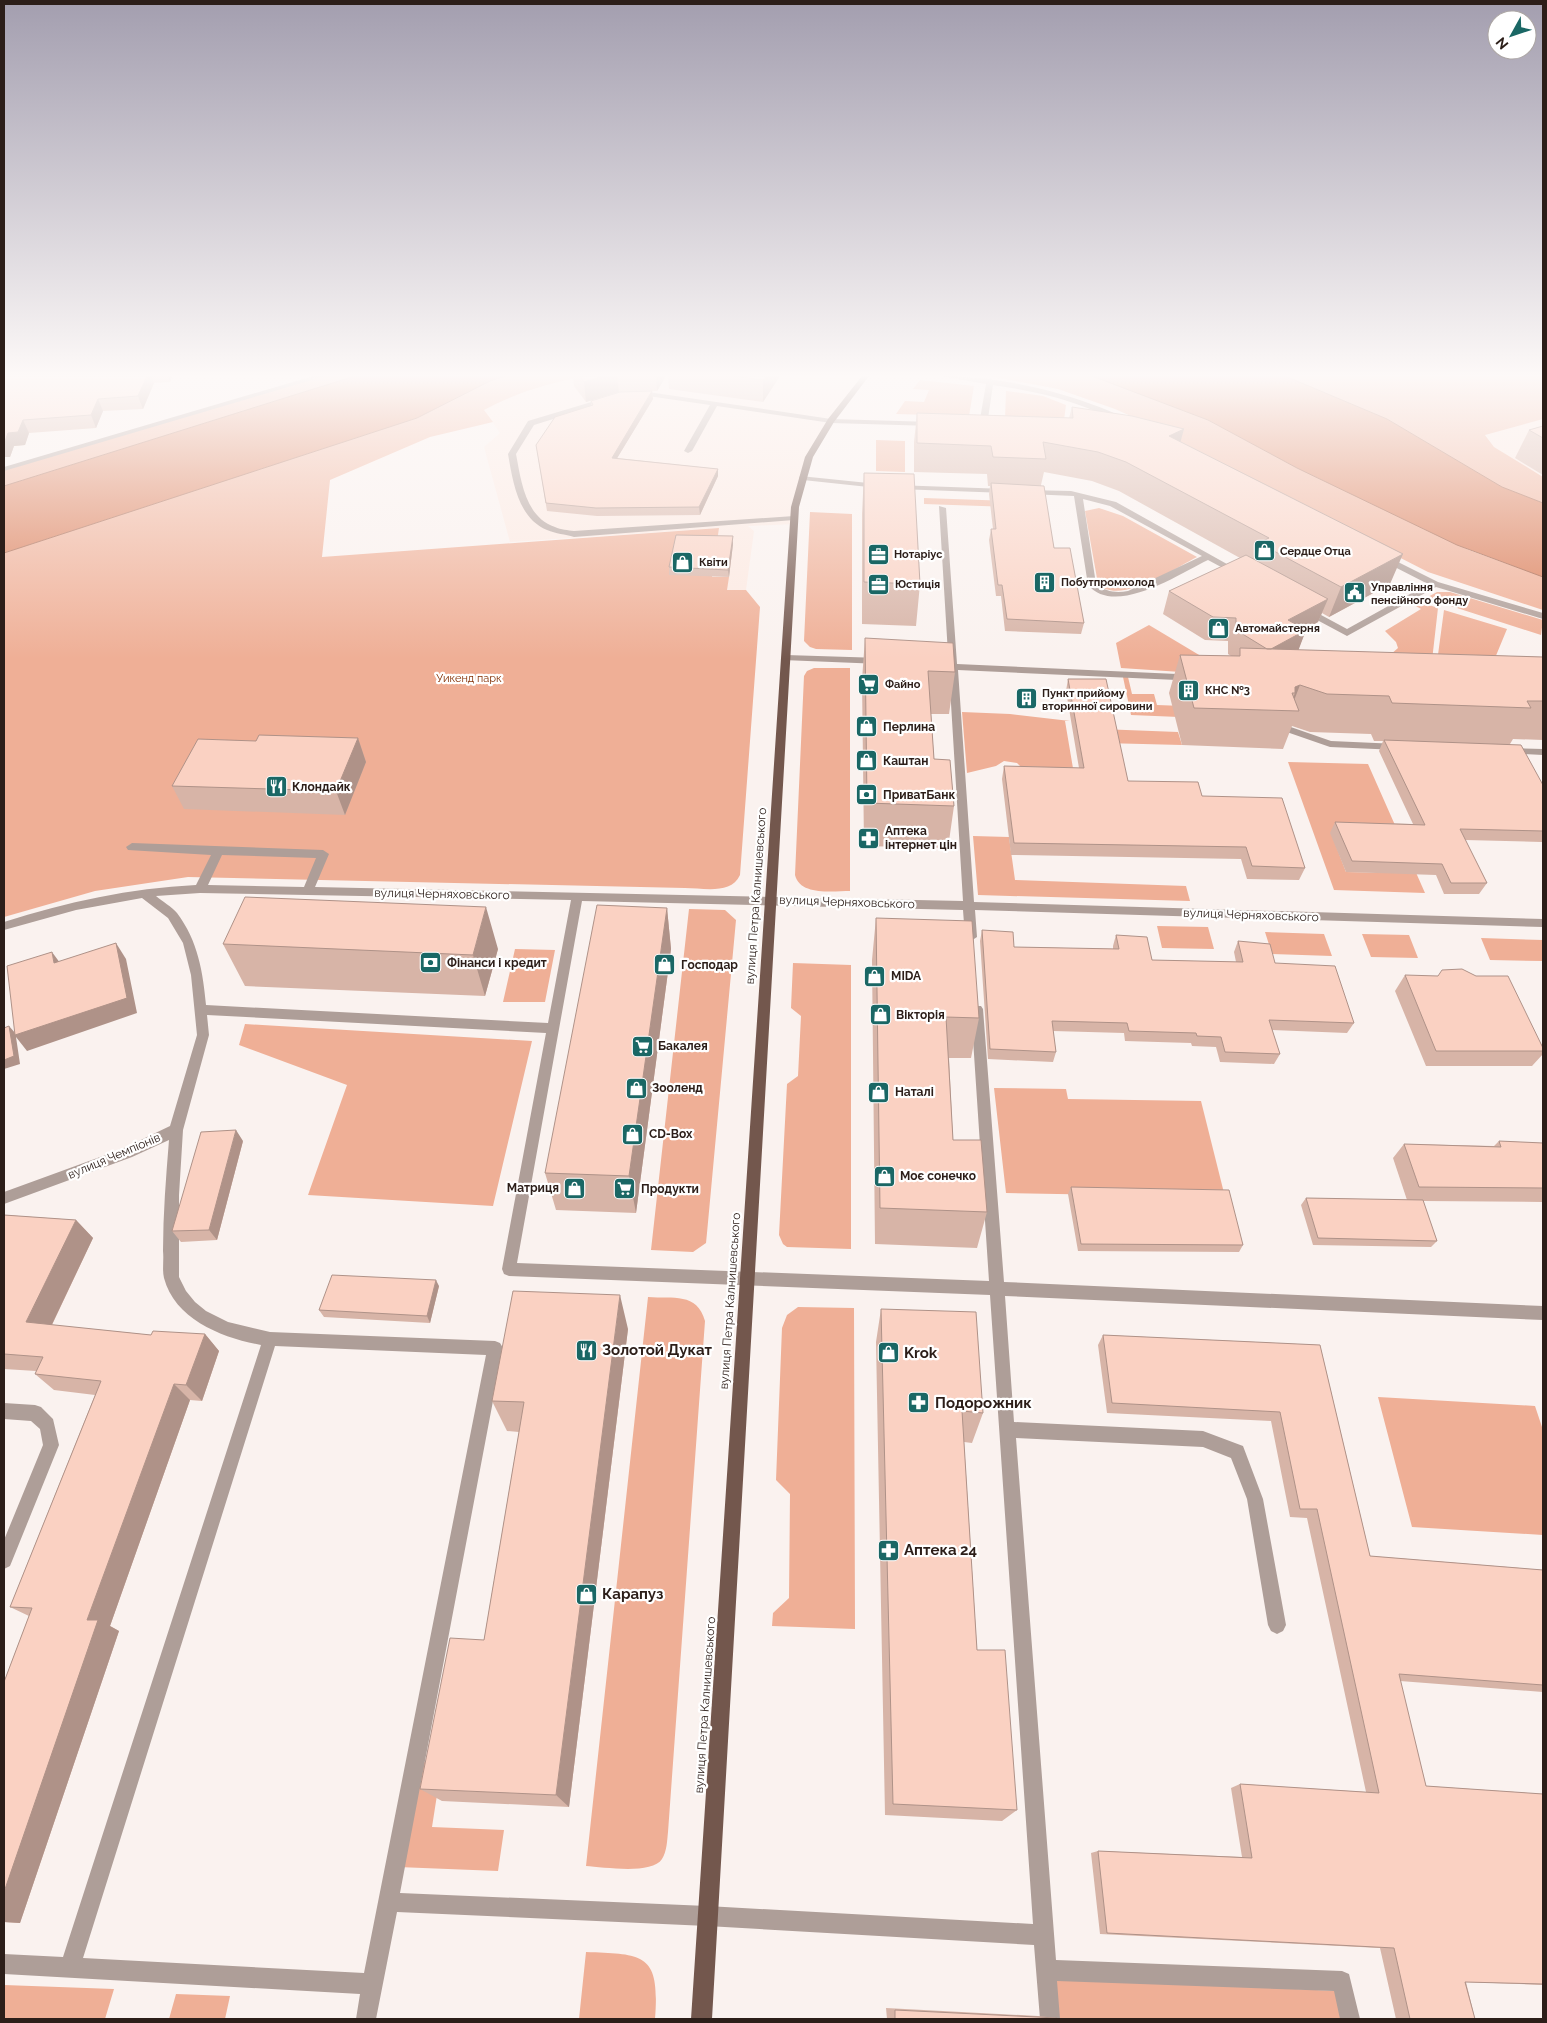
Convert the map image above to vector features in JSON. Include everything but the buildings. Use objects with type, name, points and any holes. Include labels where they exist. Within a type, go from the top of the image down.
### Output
[{"type":"main road","name":"вулиця Петра Калнишевського","points":[[701,2019],[794,518],[805,470]]},
{"type":"street","points":[[515,470],[520,496],[534,516],[550,528],[574,534],[794,518]]},
{"type":"street","points":[[803,478],[877,486],[1012,491]]},
{"type":"street","points":[[1022,491],[1078,494],[1121,508],[1252,580]]},
{"type":"street","points":[[1078,494],[1092,585],[1103,593],[1120,595],[1131,593],[1208,556]]},
{"type":"street","points":[[942,508],[949,664],[972,948]]},
{"type":"street","points":[[1375,553],[1435,584],[1543,616]]},
{"type":"street","points":[[1295,604],[1347,633],[1435,584]]},
{"type":"street","points":[[786,658],[896,662]]},
{"type":"street","points":[[949,664],[1177,677]]},
{"type":"street","points":[[1285,728],[1330,744],[1414,747]]},
{"type":"street","points":[[1494,750],[1543,752]]},
{"type":"street","points":[[132,847],[322,854],[308,891]]},
{"type":"street","points":[[200,889],[218,851]]},
{"type":"street","name":"вулиця Черняховського","points":[[4,926],[48,912],[144,893],[200,889],[771,900],[1543,923]]},
{"type":"street","name":"вулиця Чемпіонів","points":[[4,1198],[127,1153],[176,1130],[204,1035],[197,975],[189,943],[172,915],[144,893]]},
{"type":"street","points":[[577,897],[509,1269],[1543,1313]]},
{"type":"street","points":[[976,998],[1050,2019]]},
{"type":"street","points":[[201,1010],[552,1028]]},
{"type":"street","points":[[176,1130],[170,1238],[172,1280],[184,1301],[200,1316],[218,1327],[240,1334],[270,1338],[495,1348],[366,2019]]},
{"type":"street","points":[[69,1969],[270,1338]]},
{"type":"street","points":[[4,1411],[35,1413],[47,1425],[51,1445],[4,1560]]},
{"type":"street","points":[[1006,1430],[1203,1439],[1237,1452],[1255,1499],[1277,1624]]},
{"type":"street","points":[[388,1902],[707,1916],[1044,1935]]},
{"type":"street","points":[[4,1964],[373,1984]]},
{"type":"street","points":[[1046,1970],[1342,1981],[1350,2019]]},
{"type":"shaded area","points":[[54,470],[257,470],[4,553],[4,486]]},
{"type":"shaded area","points":[[490,470],[806,470],[794,524],[748,526],[754,531],[746,590],[727,590],[712,577],[719,528],[510,542]]},
{"type":"shaded area","points":[[1302,470],[1474,470],[1502,487],[1543,503],[1543,577],[1457,545]]},
{"type":"shaded area","points":[[1532,470],[1543,470],[1543,477]]},
{"type":"green space","points":[[4,470],[54,470],[4,486]]},
{"type":"green space","name":"Уикенд парк","points":[[257,470],[352,470],[330,480],[322,557],[719,528],[712,577],[729,577],[727,590],[746,590],[760,607],[740,875],[730,885],[716,889],[188,877],[95,891],[4,917],[4,553]]},
{"type":"green space","points":[[905,470],[905,472],[876,471]]},
{"type":"green space","points":[[1229,470],[1302,470],[1469,550],[1543,577],[1543,610],[1428,572]]},
{"type":"green space","points":[[1474,470],[1532,470],[1543,477],[1543,503],[1502,487]]},
{"type":"green space","points":[[924,498],[1043,502],[1044,508],[924,504]]},
{"type":"green space","points":[[1099,508],[1123,516],[1197,557],[1147,583],[1119,591],[1107,590],[1098,584],[1085,511]]},
{"type":"green space","points":[[810,512],[852,514],[852,650],[816,649],[810,647],[804,641]]},
{"type":"green space","points":[[1437,592],[1450,592],[1543,620],[1541,635],[1426,598]]},
{"type":"green space","points":[[1420,602],[1438,608],[1430,678],[1309,677],[1351,651],[1361,655],[1390,655],[1398,648],[1396,642],[1385,631],[1421,609],[1414,605]]},
{"type":"green space","points":[[1444,610],[1507,629],[1495,658],[1543,677],[1435,677]]},
{"type":"green space","points":[[1149,625],[1251,686],[1227,719],[1131,715],[1123,677],[1128,677],[1132,694],[1154,694],[1157,705],[1209,707],[1196,673],[1121,668],[1116,643]]},
{"type":"green space","points":[[814,668],[850,668],[850,891],[818,891],[810,889],[798,882],[795,875],[804,676],[807,671]]},
{"type":"green space","points":[[962,712],[1010,714],[1070,721],[1065,721],[1075,780],[1025,771],[1017,763],[1004,761],[996,766],[967,773]]},
{"type":"green space","points":[[1100,729],[1178,732],[1182,745],[1103,743]]},
{"type":"green space","points":[[1288,762],[1368,764],[1425,893],[1334,890]],"holes":[[[1331,833],[1388,873],[1346,872]]]},
{"type":"green space","points":[[973,836],[1009,837],[1015,880],[1186,886],[1190,901],[978,895]]},
{"type":"green space","points":[[689,909],[725,910],[736,920],[706,1243],[693,1252],[651,1250]]},
{"type":"green space","points":[[1157,926],[1208,927],[1214,949],[1162,948]]},
{"type":"green space","points":[[1265,932],[1324,934],[1332,956],[1272,954]]},
{"type":"green space","points":[[1362,934],[1409,935],[1418,958],[1371,957]]},
{"type":"green space","points":[[1481,938],[1543,940],[1543,961],[1490,960]]},
{"type":"green space","points":[[515,949],[555,950],[545,1002],[503,1002]]},
{"type":"green space","points":[[793,963],[851,965],[851,1249],[787,1247],[783,1244],[779,1235],[787,1084],[798,1076],[801,1016],[791,1008]]},
{"type":"green space","points":[[245,1024],[532,1041],[493,1206],[308,1195],[347,1085],[239,1045]]},
{"type":"green space","points":[[994,1088],[1066,1089],[1068,1099],[1201,1101],[1225,1197],[1006,1193]]},
{"type":"green space","points":[[648,1297],[675,1298],[690,1301],[696,1305],[705,1321],[668,1832],[665,1853],[657,1864],[638,1869],[627,1869],[586,1866]]},
{"type":"green space","points":[[798,1307],[854,1308],[855,1629],[772,1626],[773,1613],[789,1598],[790,1494],[776,1480],[782,1328],[787,1315]]},
{"type":"green space","points":[[1378,1397],[1535,1406],[1543,1430],[1543,1535],[1412,1527]]},
{"type":"green space","points":[[418,1762],[442,1763],[432,1827],[504,1830],[498,1871],[398,1867]]},
{"type":"green space","points":[[586,1952],[622,1954],[635,1957],[644,1962],[651,1970],[655,1981],[655,2019],[579,2019]]},
{"type":"green space","points":[[1054,1977],[1336,1991],[1341,2019],[1057,2019]]},
{"type":"green space","points":[[4,1985],[114,1989],[105,2019],[4,2019]]},
{"type":"green space","points":[[176,1994],[230,1996],[225,2019],[169,2019]]},
{"type":"place","name":"Сердце Отца","points":[[1264,551]]},
{"type":"place","name":"Нотарiус","points":[[878,554]]},
{"type":"place","name":"Квіти","points":[[683,562]]},
{"type":"place","name":"Побутпромхолод","points":[[1045,582]]},
{"type":"place","name":"Юстиція","points":[[879,584]]},
{"type":"place","name":"Управління пенсійного фонду","points":[[1355,593]]},
{"type":"place","name":"Автомайстерня","points":[[1219,628]]},
{"type":"place","name":"Файно","points":[[869,684]]},
{"type":"place","name":"КНС №3","points":[[1189,690]]},
{"type":"place","name":"Пункт прийому вторинної сировини","points":[[1026,699]]},
{"type":"place","name":"Перлина","points":[[867,727]]},
{"type":"place","name":"Каштан","points":[[867,761]]},
{"type":"place","name":"Клондайк","points":[[276,787]]},
{"type":"place","name":"ПриватБанк","points":[[867,795]]},
{"type":"place","name":"Аптека інтернет цін","points":[[869,838]]},
{"type":"place","name":"Фінанси і кредит","points":[[431,963]]},
{"type":"place","name":"Господар","points":[[665,965]]},
{"type":"place","name":"MIDA","points":[[875,976]]},
{"type":"place","name":"Вікторія","points":[[880,1015]]},
{"type":"place","name":"Бакалея","points":[[642,1046]]},
{"type":"place","name":"Зооленд","points":[[636,1088]]},
{"type":"place","name":"Наталі","points":[[879,1092]]},
{"type":"place","name":"CD-Box","points":[[633,1134]]},
{"type":"place","name":"Моє сонечко","points":[[884,1176]]},
{"type":"place","name":"Матриця","points":[[575,1188]]},
{"type":"place","name":"Продукти","points":[[625,1189]]},
{"type":"place","name":"Золотой Дукат","points":[[586,1350]]},
{"type":"place","name":"Krok","points":[[888,1353]]},
{"type":"place","name":"Подорожник","points":[[919,1403]]},
{"type":"place","name":"Аптека 24","points":[[888,1550]]},
{"type":"place","name":"Карапуз","points":[[586,1594]]}]
